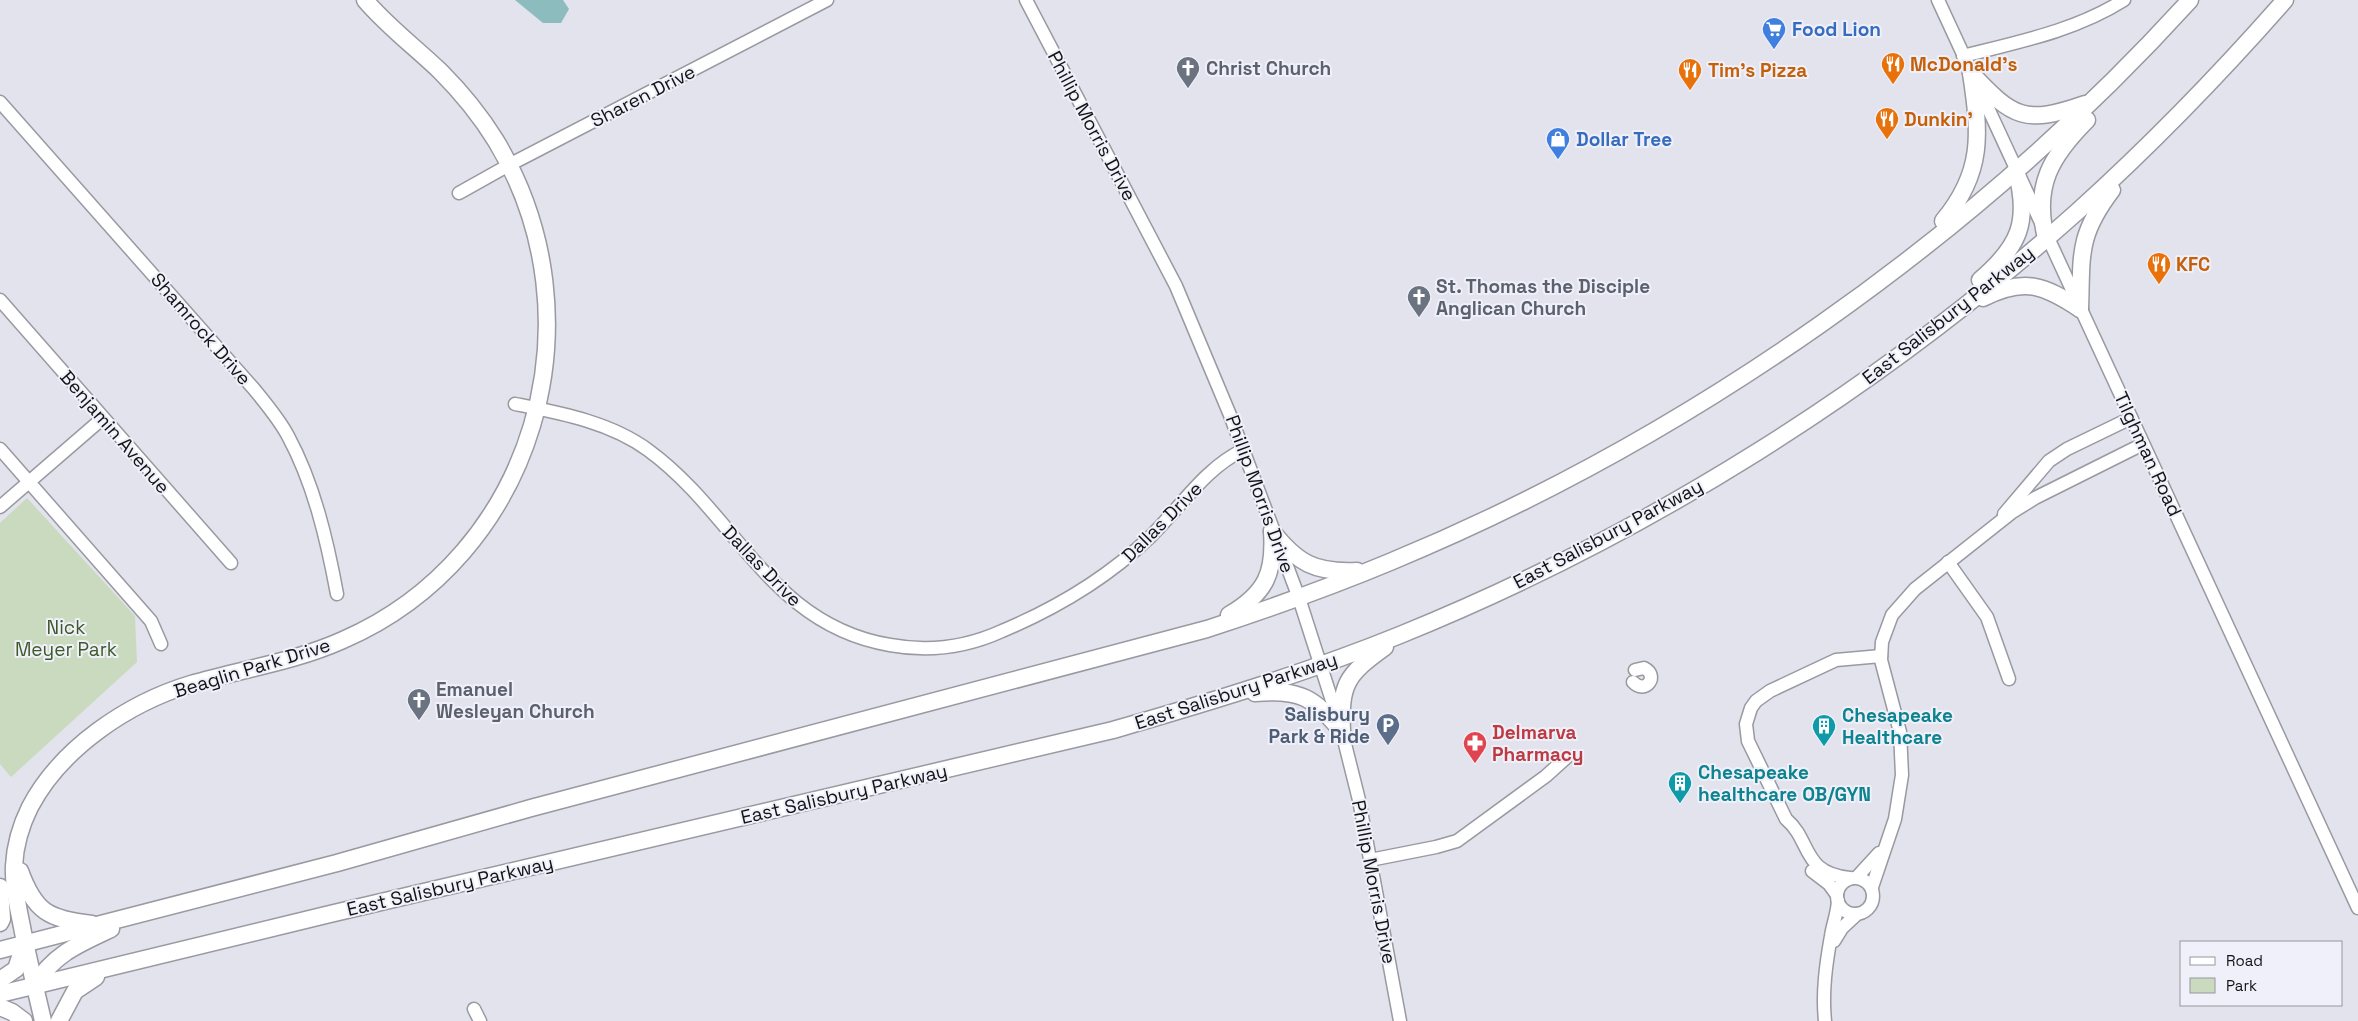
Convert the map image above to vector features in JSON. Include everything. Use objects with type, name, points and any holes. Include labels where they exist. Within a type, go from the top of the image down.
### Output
[{"type":"main road","name":"Beaglin Park Drive","points":[[43,1021],[25,944],[15,883],[15,857],[20,831],[37,794],[69,757],[108,724],[138,706],[174,690],[300,656],[347,638],[397,610],[426,588],[462,552],[498,504],[524,452],[537,408],[547,346],[546,281],[534,226],[510,165],[488,128],[461,93],[390,27],[365,0]]},
{"type":"main road","points":[[0,950],[337,863],[531,808],[1207,629],[1298,598],[1370,570],[1512,506],[1666,422],[1782,350],[1865,292],[2016,170],[2092,102],[2190,0]]},
{"type":"main road","name":"East Salisbury Parkway","points":[[0,994],[161,957],[202,945],[330,914],[1113,730],[1233,696],[1400,635],[1530,576],[1659,510],[1782,436],[1886,364],[1954,313],[2046,238],[2134,159],[2206,87],[2285,0]]},
{"type":"main road","points":[[2046,238],[2041,214],[2042,197],[2054,157],[2068,139],[2164,43],[2176,15]]},
{"type":"main road","points":[[1971,73],[2004,106],[2019,113],[2038,116],[2062,112],[2092,102]]},
{"type":"main road","points":[[1920,249],[1958,203],[1975,162],[1978,142],[1978,119],[1971,73]]},
{"type":"main road","points":[[2080,309],[2079,273],[2088,227],[2101,205],[2134,159]]},
{"type":"main road","points":[[1886,364],[1900,342],[1975,285],[2006,253],[2019,228],[2023,214],[2022,192],[2016,170]]},
{"type":"main road","points":[[1954,313],[1999,291],[2025,285],[2045,288],[2080,309]]},
{"type":"main road","points":[[1272,531],[1294,556],[1316,568],[1339,571],[1370,570]]},
{"type":"main road","points":[[1207,629],[1252,600],[1260,590],[1272,568],[1272,531]]},
{"type":"main road","points":[[1342,732],[1342,703],[1347,683],[1359,666],[1400,635]]},
{"type":"main road","points":[[1233,696],[1277,692],[1298,695],[1322,708],[1342,732]]},
{"type":"main road","points":[[0,882],[15,857]]},
{"type":"main road","points":[[15,857],[28,892],[45,913],[74,922],[99,925]]},
{"type":"main road","points":[[0,888],[2,919],[0,923]]},
{"type":"main road","points":[[35,986],[42,973],[60,956],[143,914]]},
{"type":"main road","points":[[0,980],[16,969],[25,944]]},
{"type":"main road","points":[[59,1021],[75,991],[91,979],[161,957]]},
{"type":"main road","points":[[0,1008],[12,1012],[24,1021]]},
{"type":"street","name":"Sharen Drive","points":[[459,193],[827,0]]},
{"type":"street","name":"Phillip Morris Drive","points":[[1026,0],[1176,286],[1197,332],[1298,598],[1342,732],[1359,800],[1400,1021]]},
{"type":"street","name":"Tilghman Road","points":[[1938,0],[2046,238],[2358,908]]},
{"type":"street","points":[[1963,56],[2074,25],[2095,17],[2124,0]]},
{"type":"street","name":"Shamrock Drive","points":[[0,102],[254,389],[282,424],[297,454],[313,498],[329,554],[337,594]]},
{"type":"street","name":"Benjamin Avenue","points":[[0,300],[231,563]]},
{"type":"street","name":"Dallas Drive","points":[[515,404],[537,408],[609,429],[637,443],[654,454],[687,485],[773,583],[807,612],[839,630],[866,640],[914,648],[948,646],[984,639],[1074,595],[1127,558],[1163,524],[1217,466],[1243,450]]},
{"type":"street","points":[[0,507],[103,418]]},
{"type":"street","points":[[1994,527],[2049,461],[2067,449],[2131,418]]},
{"type":"street","points":[[1830,949],[1841,930],[1856,914],[1868,909],[1873,903],[1872,887],[1898,808],[1902,768],[1901,740],[1897,718],[1884,676],[1881,656],[1884,633],[1897,606],[1948,562],[2035,498],[2143,444]]},
{"type":"street","points":[[0,449],[151,621],[161,644]]},
{"type":"street","points":[[1948,562],[1987,617],[2009,679]]},
{"type":"street","points":[[1856,914],[1845,911],[1829,884],[1801,859],[1786,828],[1786,819],[1747,738],[1746,724],[1751,708],[1763,695],[1770,691],[1836,660],[1881,656]]},
{"type":"street","points":[[1370,860],[1436,848],[1457,841],[1546,776],[1567,757]]},
{"type":"street","points":[[1786,819],[1794,825],[1812,860],[1830,873],[1863,879],[1872,887]]},
{"type":"street","points":[[1825,1021],[1824,980],[1841,884],[1854,878],[1886,842]]},
{"type":"street","points":[[474,1009],[480,1021]]},
{"type":"green space","name":"Nick Meyer Park","points":[[27,498],[135,616],[137,662],[11,777],[0,764],[0,523]]},
{"type":"water","points":[[515,0],[563,0],[569,9],[561,23],[543,23]]},
{"type":"place","name":"Food Lion","points":[[1774,50]]},
{"type":"place","name":"McDonald's","points":[[1893,85]]},
{"type":"place","name":"Christ Church","points":[[1188,89]]},
{"type":"place","name":"Tim's Pizza","points":[[1690,91]]},
{"type":"place","name":"Dunkin'","points":[[1887,140]]},
{"type":"place","name":"Dollar Tree","points":[[1558,160]]},
{"type":"place","name":"KFC","points":[[2159,285]]},
{"type":"place","name":"St. Thomas the Disciple Anglican Church","points":[[1419,318]]},
{"type":"place","name":"Emanuel Wesleyan Church","points":[[419,721]]},
{"type":"place","name":"Salisbury Park & Ride","points":[[1388,746]]},
{"type":"place","name":"Chesapeake Healthcare","points":[[1824,747]]},
{"type":"place","name":"Delmarva Pharmacy","points":[[1475,764]]},
{"type":"place","name":"Chesapeake healthcare OB/GYN","points":[[1680,804]]}]
